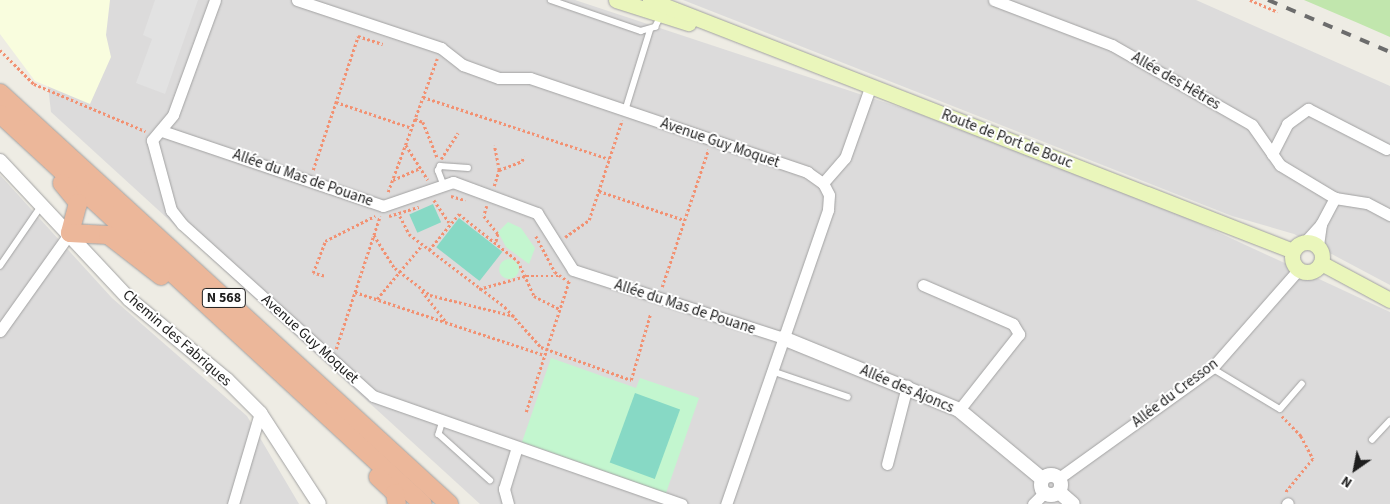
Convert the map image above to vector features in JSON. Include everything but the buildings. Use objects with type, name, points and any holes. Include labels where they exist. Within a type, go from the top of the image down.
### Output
[{"type":"highway","name":"N 568","points":[[0,93],[449,504]]},
{"type":"highway","name":"N 568","points":[[0,114],[423,504]]},
{"type":"highway","points":[[0,120],[78,203],[70,233],[94,232],[118,242],[289,380]]},
{"type":"highway","points":[[310,400],[395,493],[397,504]]},
{"type":"main road","name":"Route de Port de Bouc","points":[[616,0],[659,5],[720,30],[1305,246]]},
{"type":"main road","points":[[1322,263],[1312,272],[1298,270],[1305,246],[1322,263],[1390,300]]},
{"type":"street","name":"Avenue Guy Moquet","points":[[215,0],[186,86],[159,133],[152,150],[171,210],[182,224],[373,396],[682,504]]},
{"type":"street","name":"Avenue Guy Moquet","points":[[297,0],[441,48],[463,65],[499,78],[530,78],[807,172],[823,183]]},
{"type":"street","name":"Allée des Hêtres","points":[[994,0],[1112,45],[1252,125],[1280,165],[1335,198]]},
{"type":"street","points":[[726,504],[829,205],[823,183],[845,158],[872,85]]},
{"type":"street","points":[[1272,154],[1286,124],[1308,109],[1386,149]]},
{"type":"street","name":"Allée du Mas de Pouane","points":[[159,133],[310,178],[388,207],[443,184]]},
{"type":"street","name":"Chemin des Fabriques","points":[[0,161],[43,203],[129,299],[227,380],[260,414],[319,504]]},
{"type":"street","points":[[443,184],[453,182],[537,213],[571,276]]},
{"type":"street","points":[[1305,246],[1321,224],[1335,198],[1367,203],[1390,215]]},
{"type":"street","points":[[0,331],[70,233]]},
{"type":"street","name":"Allée du Cresson","points":[[1059,485],[1212,368],[1298,270]]},
{"type":"street","name":"Allée du Mas de Pouane","points":[[571,276],[645,294],[783,338]]},
{"type":"street","points":[[923,285],[1013,324],[1019,334],[959,410]]},
{"type":"street","name":"Allée des Ajoncs","points":[[783,338],[907,386],[959,410],[1043,486]]},
{"type":"street","points":[[887,464],[907,386]]},
{"type":"street","points":[[233,504],[260,414]]},
{"type":"street","points":[[508,504],[504,489],[518,446]]},
{"type":"street","points":[[1033,504],[1050,475],[1073,504]]},
{"type":"street","points":[[1043,486],[1059,485]]},
{"type":"lane","points":[[551,0],[650,30]]},
{"type":"lane","points":[[629,112],[650,30],[659,5]]},
{"type":"lane","points":[[443,184],[438,171],[440,164],[468,168]]},
{"type":"lane","points":[[0,266],[43,203]]},
{"type":"lane","points":[[1212,368],[1280,409],[1302,384]]},
{"type":"lane","points":[[772,371],[848,397]]},
{"type":"lane","points":[[443,421],[439,434],[490,480]]},
{"type":"lane","points":[[1372,440],[1390,421]]},
{"type":"path","points":[[1250,0],[1278,12]]},
{"type":"path","points":[[310,178],[358,36],[383,44]]},
{"type":"path","points":[[0,50],[34,84],[159,133]]},
{"type":"path","points":[[423,97],[609,159]]},
{"type":"path","points":[[336,102],[412,128]]},
{"type":"path","points":[[558,242],[589,220],[623,118],[630,120],[629,112]]},
{"type":"path","points":[[415,119],[423,122],[440,164]]},
{"type":"path","points":[[440,164],[458,133]]},
{"type":"path","points":[[645,294],[647,287],[660,291],[712,140]]},
{"type":"path","points":[[406,145],[430,183]]},
{"type":"path","points":[[499,170],[522,161],[524,156]]},
{"type":"path","points":[[393,180],[420,168]]},
{"type":"path","points":[[599,192],[684,220]]},
{"type":"path","points":[[443,196],[471,202]]},
{"type":"path","points":[[324,276],[314,273],[325,242],[381,213],[400,216],[439,198]]},
{"type":"path","points":[[434,200],[449,222]]},
{"type":"path","points":[[479,205],[494,210]]},
{"type":"path","points":[[429,250],[449,222],[458,214],[518,261],[534,296],[560,309]]},
{"type":"path","points":[[400,216],[409,234],[515,316],[546,349],[631,380],[650,314]]},
{"type":"path","points":[[534,232],[558,276]]},
{"type":"path","points":[[374,235],[400,272],[420,288],[454,304],[515,316]]},
{"type":"path","points":[[377,299],[422,245]]},
{"type":"path","points":[[479,289],[526,276],[571,276],[526,412]]},
{"type":"path","points":[[420,288],[447,323]]},
{"type":"path","points":[[355,292],[544,355]]},
{"type":"path","points":[[1280,409],[1313,459],[1286,488],[1288,504]]},
{"type":"shaded area","points":[[0,0],[110,0],[106,35],[111,57],[90,104],[35,81],[0,34]]},
{"type":"shaded area","points":[[104,0],[575,0],[917,113],[1183,216],[1390,312],[1390,504],[480,504],[51,112],[44,52]]},
{"type":"shaded area","points":[[155,0],[198,0],[165,94],[136,83],[152,39],[143,35]]},
{"type":"shaded area","points":[[683,0],[1196,0],[1390,86],[1390,285],[1294,234],[1232,216]]},
{"type":"shaded area","points":[[0,175],[112,298],[247,416],[299,504],[0,504]]},
{"type":"green space","points":[[1304,0],[1390,0],[1390,37],[1358,23]]},
{"type":"green space","points":[[433,204],[441,222],[417,233],[409,215]]},
{"type":"green space","points":[[459,218],[502,252],[480,281],[436,247]]},
{"type":"green space","points":[[508,222],[521,228],[535,248],[529,264],[506,247],[498,232]]},
{"type":"green space","points":[[505,259],[513,259],[519,265],[519,273],[513,279],[505,279],[499,273],[499,265]]},
{"type":"green space","points":[[551,358],[636,388],[640,378],[699,398],[666,493],[522,442]]},
{"type":"green space","points":[[635,393],[680,409],[655,479],[610,463]]},
{"type":"railway","points":[[1268,0],[1390,52]]}]
